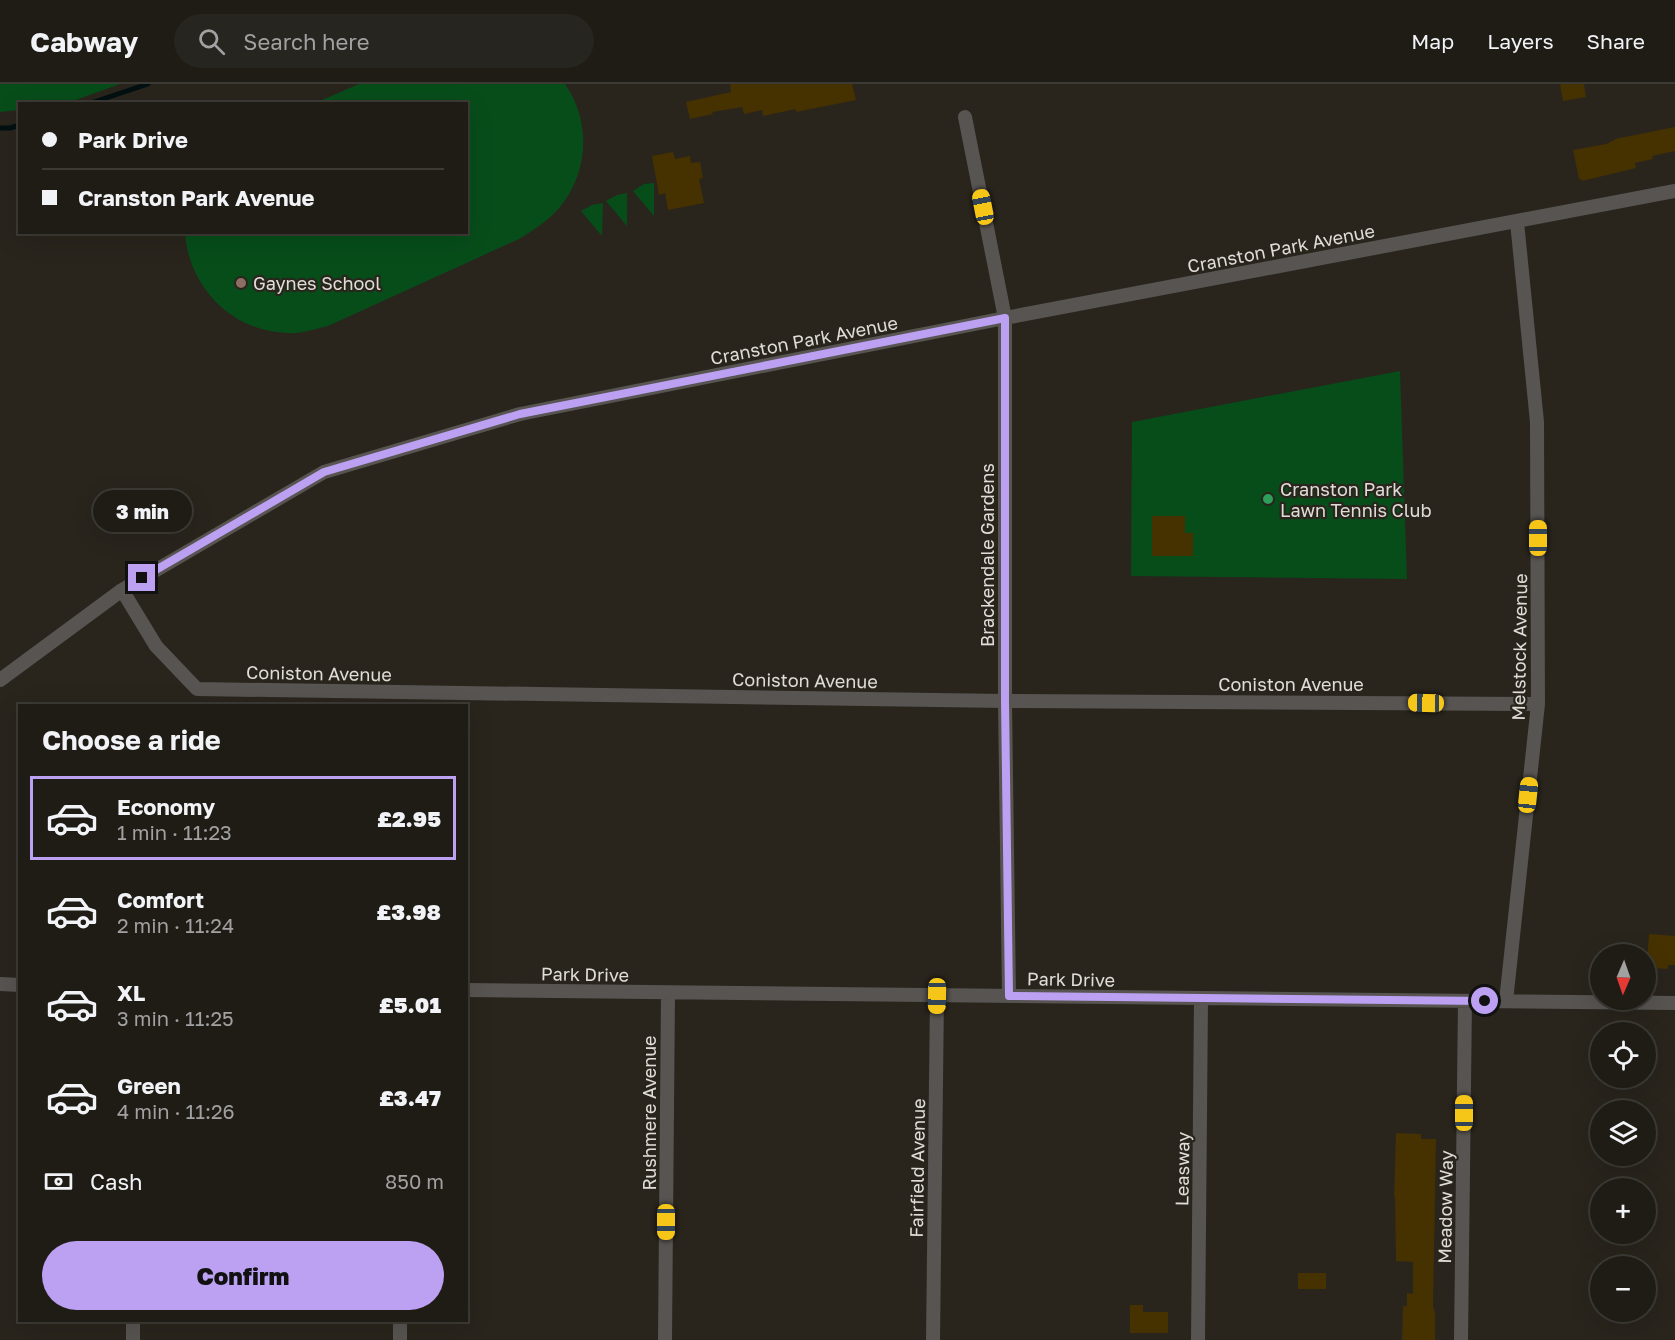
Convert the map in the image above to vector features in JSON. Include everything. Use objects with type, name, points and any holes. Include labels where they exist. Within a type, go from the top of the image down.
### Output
[{"type":"street","name":"Brackendale Gardens","points":[[966,117],[1005,318],[1005,701],[1009,996]]},
{"type":"street","name":"Cranston Park Avenue","points":[[0,680],[122,590],[324,472],[520,414],[1005,318],[1675,191]]},
{"type":"street","name":"Melstock Avenue","points":[[1506,1001],[1538,704],[1537,422],[1517,222]]},
{"type":"street","name":"Coniston Avenue","points":[[122,590],[156,646],[197,689],[1005,701],[1538,704]]},
{"type":"street","points":[[0,984],[18,985]]},
{"type":"street","name":"Park Drive","points":[[468,990],[1675,1003]]},
{"type":"street","name":"Rushmere Avenue","points":[[665,1340],[668,993]]},
{"type":"street","name":"Fairfield Avenue","points":[[933,1340],[937,996]]},
{"type":"street","name":"Leasway","points":[[1198,1340],[1201,999]]},
{"type":"street","name":"Meadow Way","points":[[1461,1340],[1465,1002]]},
{"type":"street","points":[[133,1322],[133,1340]]},
{"type":"street","points":[[400,1322],[400,1340]]},
{"type":"green space","points":[[0,84],[120,84],[73,101],[18,102],[18,110],[0,112]]},
{"type":"green space","points":[[359,84],[565,84],[579,114],[582,130],[583,146],[577,178],[570,193],[556,212],[519,239],[328,326],[303,332],[287,333],[267,330],[231,315],[204,288],[188,253],[185,234],[468,234],[468,102],[317,102]]},
{"type":"green space","points":[[654,183],[654,216],[633,191],[644,184]]},
{"type":"green space","points":[[627,193],[627,226],[606,201]]},
{"type":"green space","points":[[603,203],[602,236],[581,211],[592,205]]},
{"type":"green space","name":"Cranston Park Lawn Tennis Club","points":[[1400,371],[1407,579],[1131,576],[1132,422]]},
{"type":"building","points":[[730,84],[852,84],[856,100],[763,116],[762,110],[744,114],[742,107],[712,112],[713,114],[690,119],[686,102],[731,92]]},
{"type":"building","points":[[1560,84],[1584,84],[1586,97],[1563,101]]},
{"type":"building","points":[[1675,127],[1675,151],[1652,156],[1653,159],[1635,163],[1636,168],[1582,181],[1579,179],[1573,150]]},
{"type":"building","points":[[673,152],[675,159],[690,156],[691,163],[700,162],[703,178],[699,179],[704,203],[668,210],[665,193],[659,195],[652,156]]},
{"type":"building","points":[[1152,516],[1185,516],[1185,533],[1193,533],[1193,556],[1152,556]]},
{"type":"building","points":[[1649,934],[1675,936],[1675,965],[1668,965],[1668,969],[1656,968],[1656,944],[1648,944]]},
{"type":"building","points":[[1396,1133],[1421,1134],[1421,1139],[1436,1139],[1433,1306],[1435,1340],[1402,1340],[1403,1306],[1407,1306],[1407,1293],[1413,1294],[1413,1262],[1396,1261],[1394,1197]]},
{"type":"building","points":[[1298,1273],[1326,1273],[1326,1289],[1298,1289]]},
{"type":"building","points":[[1130,1305],[1143,1305],[1143,1312],[1168,1312],[1168,1333],[1130,1333]]},
{"type":"waterway","points":[[94,102],[148,84]]},
{"type":"waterway","points":[[0,128],[18,126]]},
{"type":"place","name":"Gaynes School","points":[[241,283]]},
{"type":"place","name":"Cranston Park Lawn Tennis Club","points":[[1268,499]]},
{"type":"route","points":[[142,578],[324,472],[520,414],[1005,318],[1005,701],[1009,996],[1485,1001]]}]
